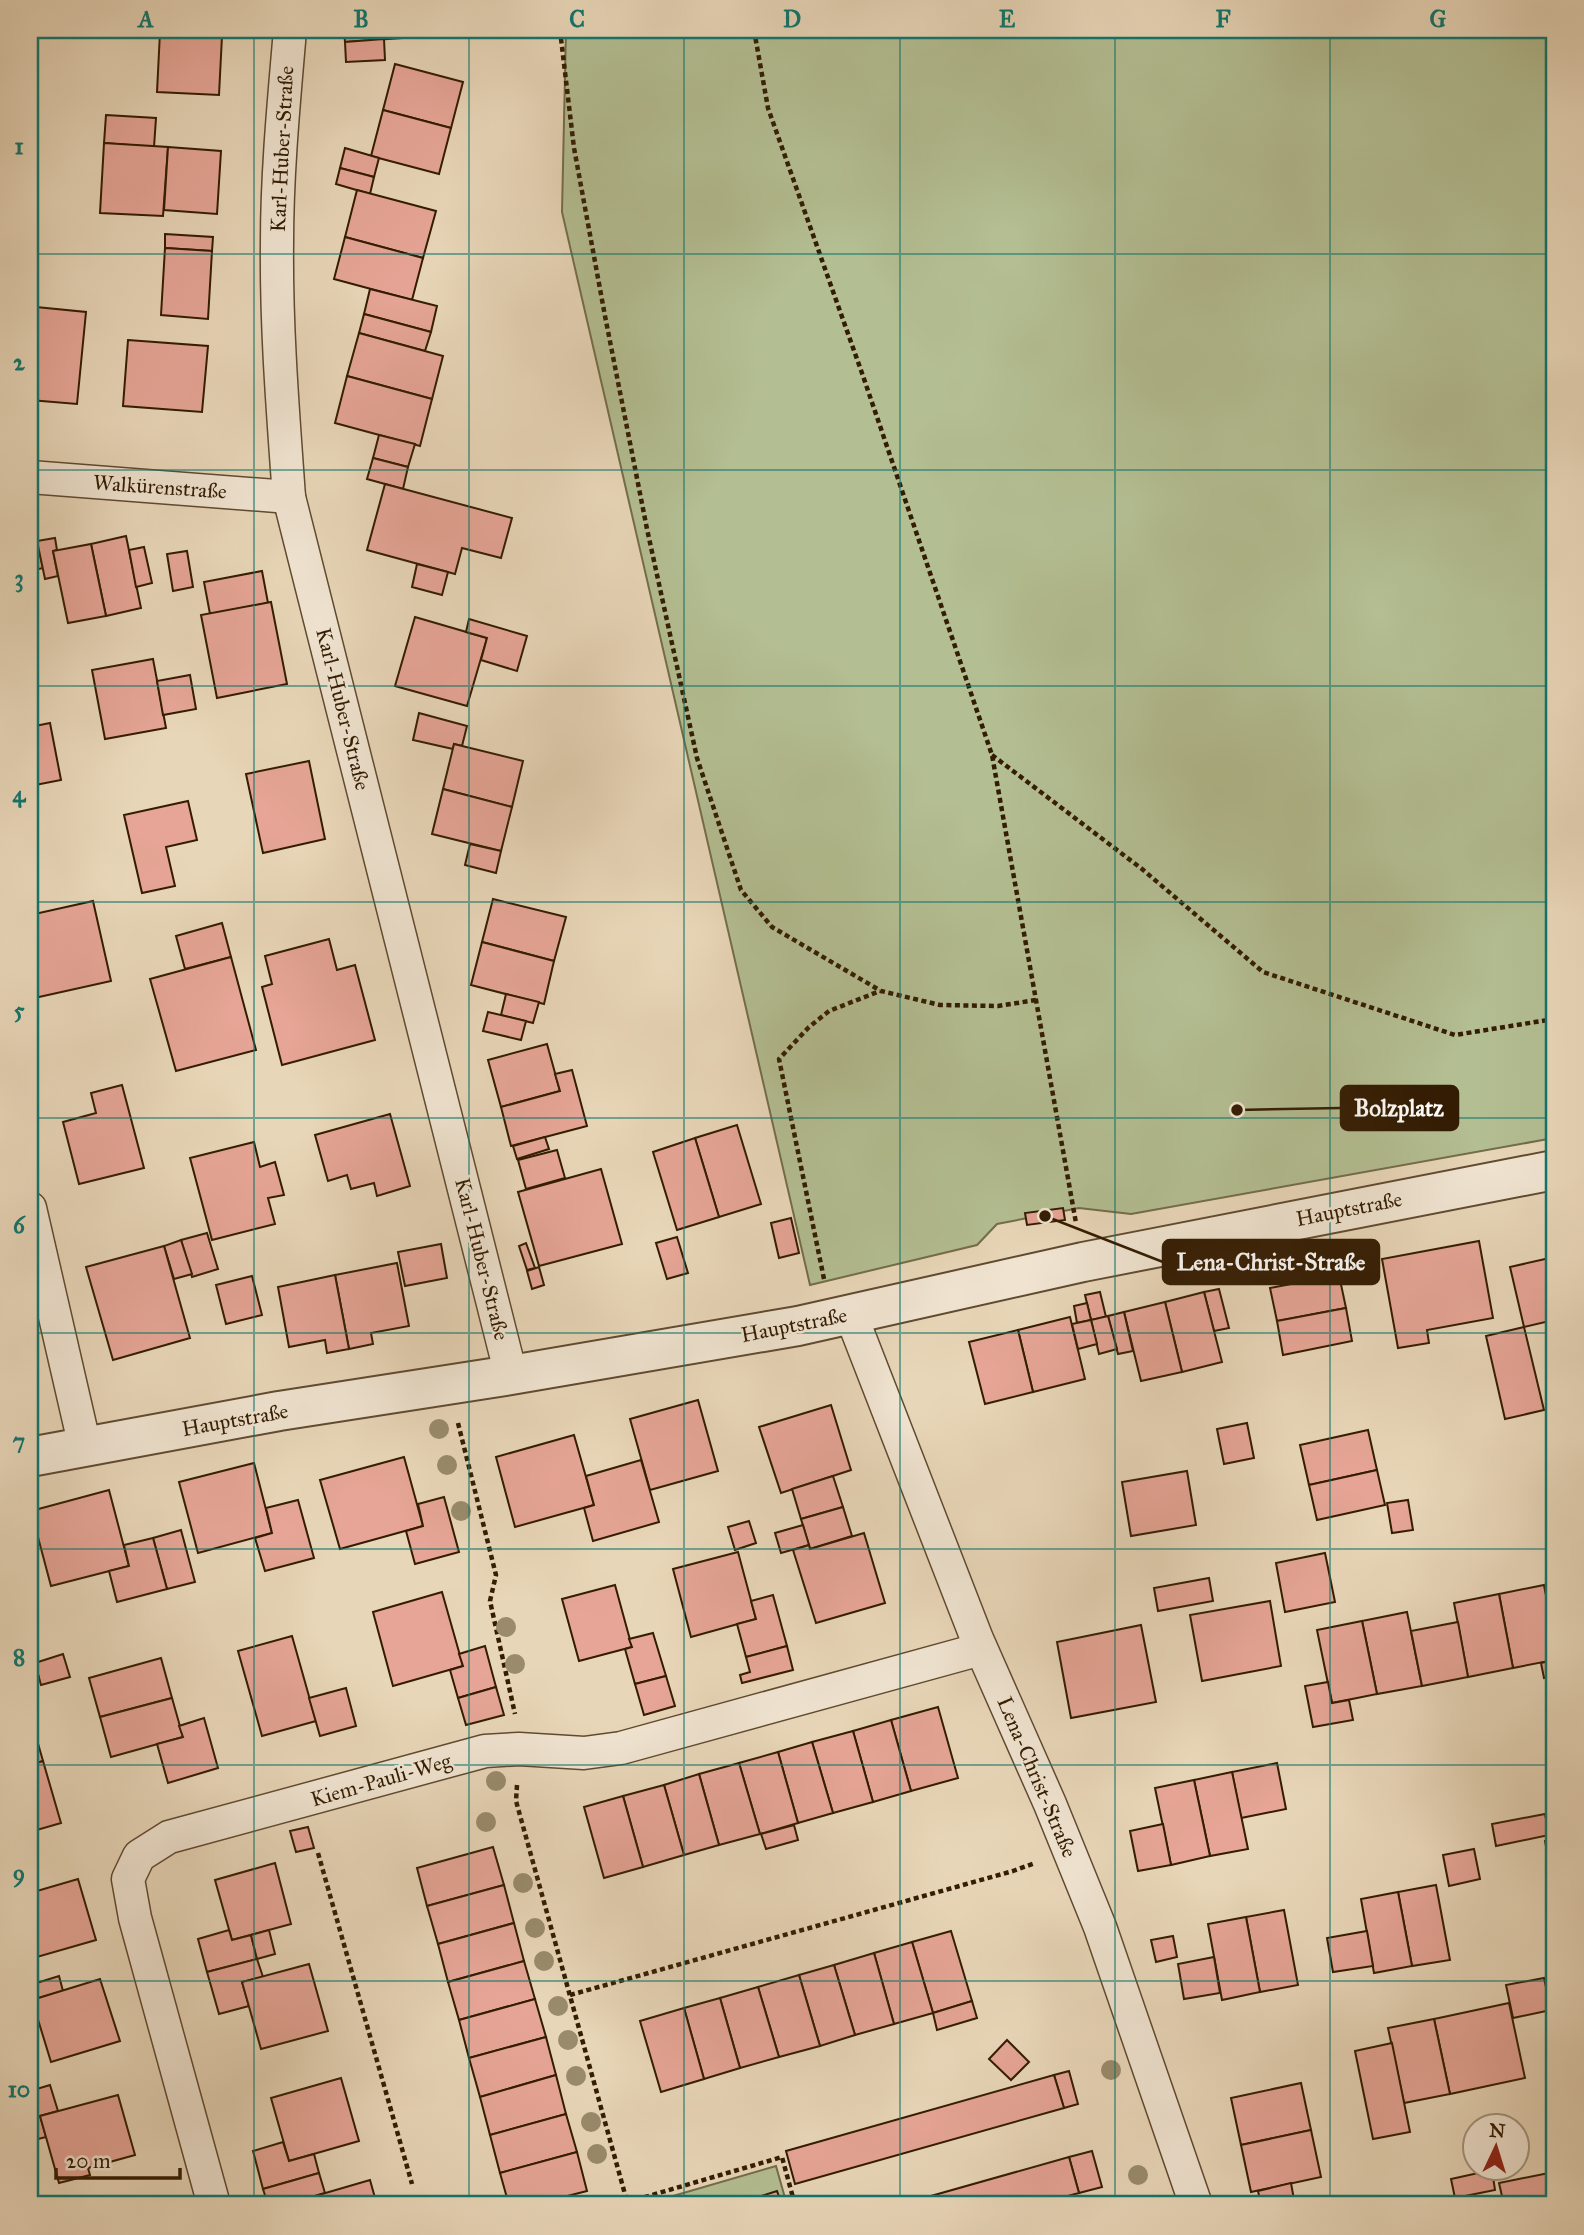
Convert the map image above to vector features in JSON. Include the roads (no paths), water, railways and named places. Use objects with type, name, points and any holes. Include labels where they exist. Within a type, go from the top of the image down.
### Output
[{"type":"street","name":"Karl-Huber-Straße","points":[[290,30],[284,93],[277,242],[281,391],[289,497],[511,1375]]},
{"type":"street","name":"Walkürenstraße","points":[[30,477],[289,497]]},
{"type":"street","name":"Hauptstraße","points":[[30,1457],[279,1411],[511,1375],[842,1317],[1083,1262],[1554,1170]]},
{"type":"street","points":[[30,1208],[85,1447]]},
{"type":"street","name":"Lena-Christ-Straße","points":[[842,1317],[1100,1927],[1196,2205]]},
{"type":"street","name":"Kiem-Pauli-Weg","points":[[214,2205],[135,1918],[128,1879],[139,1856],[169,1837],[485,1751],[519,1749],[584,1753],[621,1748],[981,1649]]},
{"type":"place","name":"Bolzplatz","points":[[1237,1110]]},
{"type":"place","name":"Lena-Christ-Straße","points":[[1045,1216]]}]
